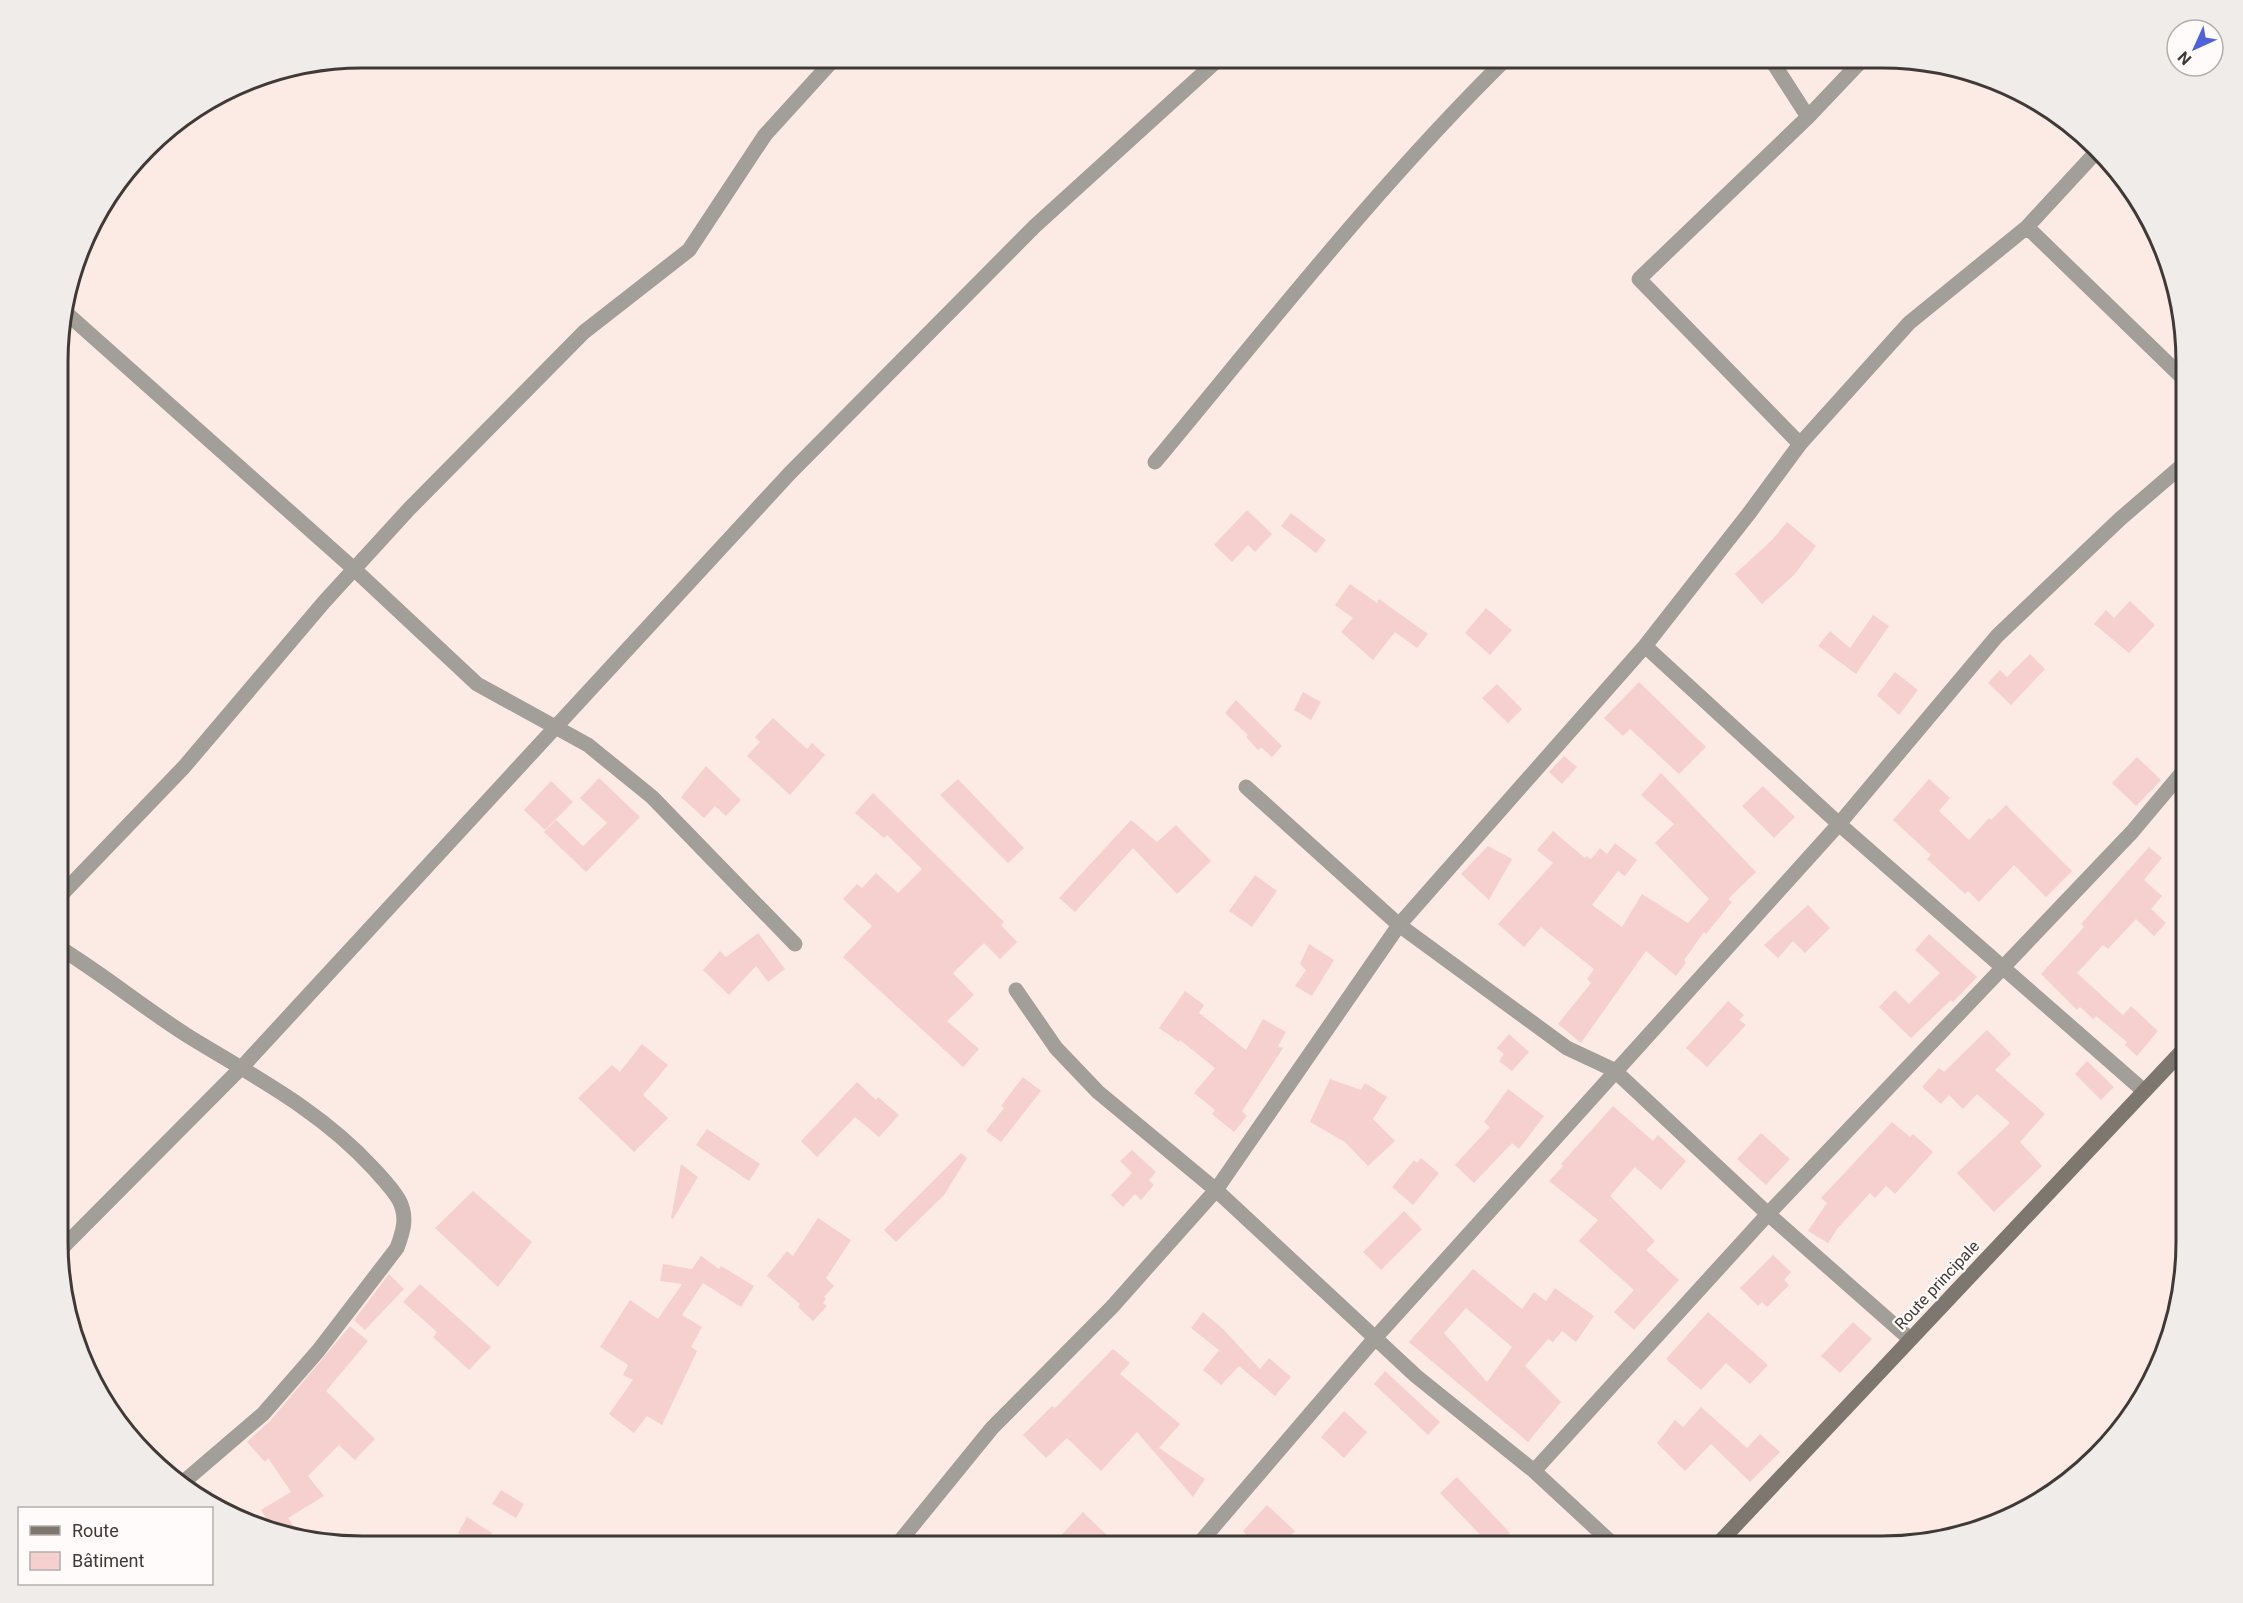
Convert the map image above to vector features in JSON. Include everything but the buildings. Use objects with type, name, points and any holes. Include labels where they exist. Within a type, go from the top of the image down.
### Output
[{"type":"street","points":[[68,888],[184,767],[354,569],[410,508],[584,333],[689,250],[765,135],[826,68]]},
{"type":"street","points":[[68,1242],[242,1067],[790,473],[1010,252],[1207,68]]},
{"type":"street","points":[[1155,462],[1319,265],[1444,120],[1497,68]]},
{"type":"street","points":[[1776,68],[1808,117]]},
{"type":"street","points":[[1800,444],[1639,279],[1808,117],[1855,68]]},
{"type":"street","points":[[904,1536],[992,1428],[1112,1307],[1216,1190],[1399,925],[1645,646],[1800,444],[1909,323],[2027,227],[2093,156]]},
{"type":"street","points":[[2027,227],[2176,371]]},
{"type":"street","points":[[71,317],[354,569],[477,684],[588,745],[652,797],[795,944]]},
{"type":"street","points":[[1206,1536],[1376,1337],[1614,1070],[1839,824],[1997,636],[2120,519],[2176,471]]},
{"type":"street","points":[[1645,646],[1839,824],[2144,1091]]},
{"type":"street","points":[[1534,1471],[1768,1214],[2132,832],[2176,780]]},
{"type":"street","points":[[1246,787],[1399,925],[1567,1048],[1614,1070],[1768,1214],[1910,1339]]},
{"type":"street","points":[[68,954],[160,1018],[242,1067],[313,1114],[357,1151],[399,1201],[404,1228],[397,1248],[318,1351],[263,1414],[187,1479]]},
{"type":"street","points":[[1016,990],[1056,1047],[1098,1092],[1216,1190],[1448,1403],[1534,1471],[1604,1536]]},
{"type":"street","name":"Route principale","points":[[1725,1536],[2176,1057]]}]
